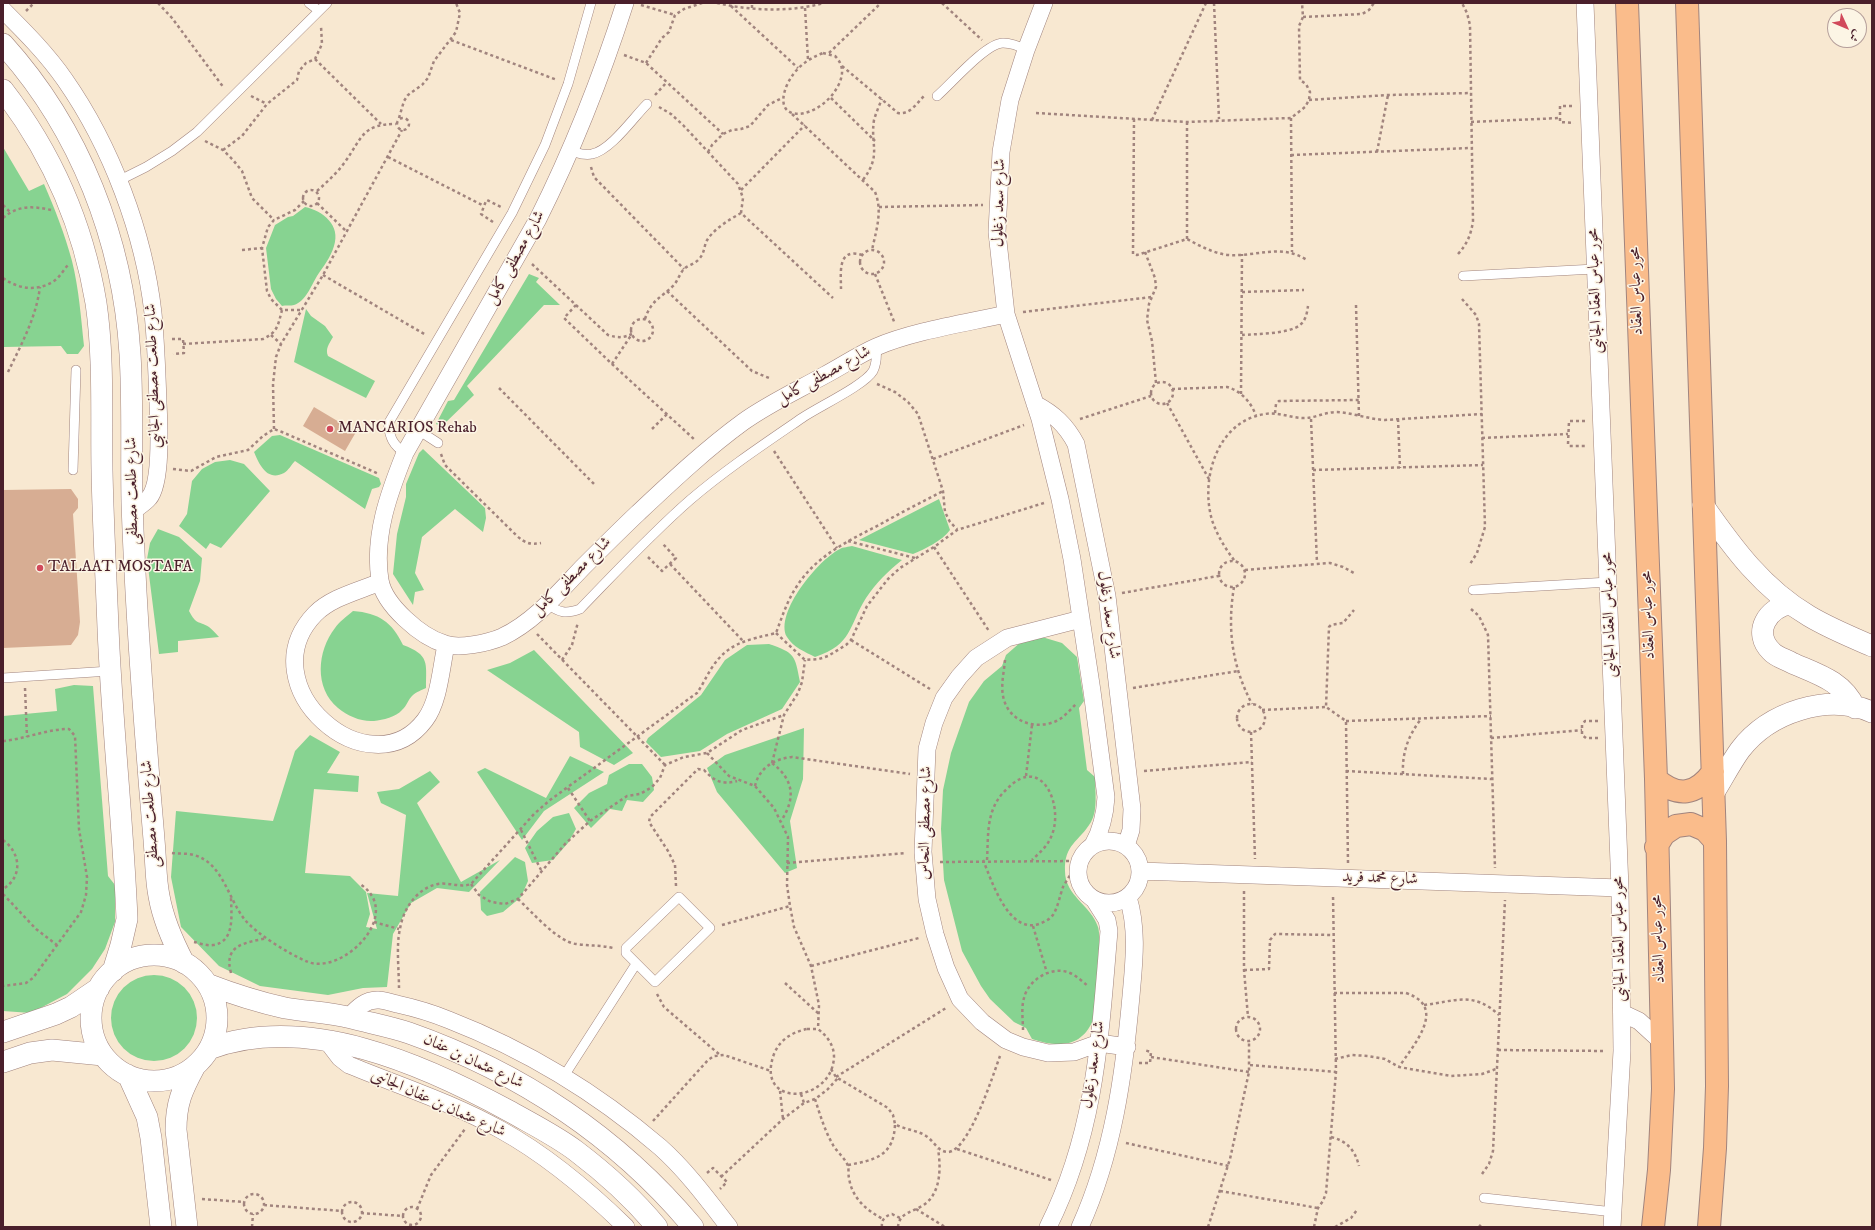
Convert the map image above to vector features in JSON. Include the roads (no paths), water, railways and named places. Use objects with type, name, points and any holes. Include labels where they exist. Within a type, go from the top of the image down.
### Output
[{"type":"main road","name":"محور عباس العقاد","points":[[1627,3],[1656,780],[1656,847],[1662,1042],[1659,1170],[1653,1227]]},
{"type":"main road","points":[[1687,3],[1715,842],[1717,1086],[1715,1148],[1709,1227]]},
{"type":"main road","points":[[1656,780],[1666,788],[1679,792],[1693,790],[1704,783],[1713,772]]},
{"type":"main road","points":[[1656,847],[1664,834],[1676,826],[1691,824],[1705,830],[1715,842]]},
{"type":"street","name":"شارع مصطفى كامل","points":[[625,3],[592,101],[571,151],[538,219],[405,453],[386,506],[381,530],[379,556],[380,582],[391,603],[407,620],[425,635],[446,645],[474,645],[501,637],[525,622],[548,604],[610,540],[708,451],[744,422],[876,347],[901,338],[1006,314]]},
{"type":"street","name":"شارع سعد زغلول","points":[[1044,3],[1026,50],[1010,100],[1002,145],[997,232],[1006,314],[1038,412],[1060,499],[1082,619],[1106,797],[1100,833],[1093,845]]},
{"type":"street","name":"محور عباس العقاد الجانبى","points":[[1586,3],[1595,269],[1609,582],[1620,888],[1622,1051],[1613,1220]]},
{"type":"street","name":"شارع طلعت مصطفى الجانبي","points":[[3,10],[41,50],[65,80],[86,112],[100,139],[118,181],[138,239],[149,285],[153,312],[158,414],[157,480],[149,499],[132,511]]},
{"type":"street","name":"شارع طلعت مصطفى","points":[[3,44],[19,61],[43,94],[74,146],[103,213],[114,248],[123,298],[130,353],[132,511],[137,624],[159,896],[172,939],[184,963]]},
{"type":"street","name":"شارع طلعت مصطفى","points":[[5,97],[35,135],[52,166],[84,247],[96,304],[101,356],[102,471],[110,671],[127,919],[122,945],[113,971]]},
{"type":"street","name":"شارع سعد زغلول","points":[[1038,412],[1051,412],[1064,425],[1076,444],[1107,596],[1132,809],[1131,830],[1126,846]]},
{"type":"street","points":[[1703,505],[1740,557],[1758,576],[1790,604],[1826,626],[1872,646]]},
{"type":"street","points":[[380,582],[330,603],[316,614],[305,627],[298,642],[294,659],[299,684],[314,713],[329,726],[346,737],[364,743],[384,745],[399,740],[413,732],[424,721],[433,708],[446,645]]},
{"type":"street","points":[[1790,604],[1782,605],[1768,615],[1763,630],[1766,646],[1778,656],[1834,682],[1864,710]]},
{"type":"street","name":"شارع مصطفى النحاس","points":[[1082,619],[1002,641],[976,658],[959,677],[944,698],[934,723],[927,749],[923,857],[927,899],[935,934],[946,968],[960,999],[982,1022],[1006,1040],[1023,1047],[1048,1053],[1074,1052],[1099,1043]]},
{"type":"street","points":[[1713,794],[1740,750],[1751,738],[1774,720],[1800,710],[1814,707],[1828,706],[1864,710]]},
{"type":"street","points":[[1104,841],[1115,841],[1126,846],[1136,857],[1140,871],[1139,881],[1135,889],[1128,897],[1118,902],[1106,904],[1095,901],[1087,895],[1078,880],[1079,861],[1084,852],[1093,845],[1104,841]]},
{"type":"street","name":"شارع محمد فريد","points":[[1140,871],[1620,888]]},
{"type":"street","name":"شارع سعد زغلول","points":[[1080,1227],[1100,1176],[1110,1139],[1127,1047],[1135,948],[1134,922],[1128,897]]},
{"type":"street","name":"شارع سعد زغلول","points":[[1048,1227],[1067,1185],[1082,1138],[1093,1091],[1110,931],[1107,920],[1095,901]]},
{"type":"street","points":[[3,1032],[56,1014],[71,1007],[99,988],[113,971],[129,961],[148,956],[166,956],[184,963],[197,972],[207,984],[215,999],[217,1016],[216,1033],[209,1049],[195,1066],[178,1099],[176,1130],[187,1227]]},
{"type":"street","name":"شارع عثمان بن عفان","points":[[207,984],[238,996],[287,1008],[349,1017],[408,1033],[452,1050],[499,1072],[558,1105],[628,1158],[668,1197],[693,1227]]},
{"type":"street","points":[[99,988],[93,1004],[92,1022],[95,1039],[103,1055],[114,1067],[128,1076],[151,1081],[174,1078],[195,1066]]},
{"type":"street","points":[[349,1017],[357,1008],[367,1002],[379,1000],[415,1008],[485,1034],[564,1076],[618,1113],[642,1132],[679,1166],[729,1227]]},
{"type":"street","points":[[1622,1013],[1639,1021],[1662,1042]]},
{"type":"street","name":"شارع عثمان بن عفان","points":[[209,1049],[228,1042],[251,1037],[297,1036],[327,1041],[373,1052],[427,1070],[486,1098],[575,1150],[610,1179],[643,1210],[657,1227]]},
{"type":"street","name":"شارع عثمان بن عفان الجانبى","points":[[327,1041],[340,1058],[350,1065],[450,1106],[500,1130],[547,1159],[591,1193],[626,1227]]},
{"type":"street","points":[[1099,1043],[1127,1047]]},
{"type":"street","points":[[3,1062],[30,1053],[52,1050],[103,1055]]},
{"type":"street","points":[[128,1076],[147,1117],[162,1227]]},
{"type":"lane","points":[[309,3],[318,10]]},
{"type":"lane","points":[[118,181],[172,151],[197,132],[318,10],[327,3]]},
{"type":"lane","points":[[405,453],[395,446],[390,436],[388,424],[512,213],[545,145],[568,84],[591,3]]},
{"type":"lane","points":[[937,96],[990,47],[1002,43],[1015,44],[1026,50]]},
{"type":"lane","points":[[571,151],[582,155],[591,155],[600,152],[646,104]]},
{"type":"lane","points":[[1462,276],[1595,269]]},
{"type":"lane","points":[[548,604],[558,611],[569,613],[580,609],[654,534],[722,474],[814,410],[865,380],[872,372],[875,364],[876,347]]},
{"type":"lane","points":[[73,470],[76,370]]},
{"type":"lane","points":[[418,430],[439,447]]},
{"type":"lane","points":[[1474,590],[1609,582]]},
{"type":"lane","points":[[3,678],[110,671]]},
{"type":"lane","points":[[679,897],[710,928],[656,982],[636,964],[625,951],[626,948],[679,897]]},
{"type":"lane","points":[[564,1076],[636,964]]},
{"type":"lane","points":[[1484,1198],[1613,1220]]},
{"type":"place","name":"MANCARIOS Rehab","points":[[330,429]]},
{"type":"place","name":"TALAAT MOSTAFA","points":[[40,568]]}]
